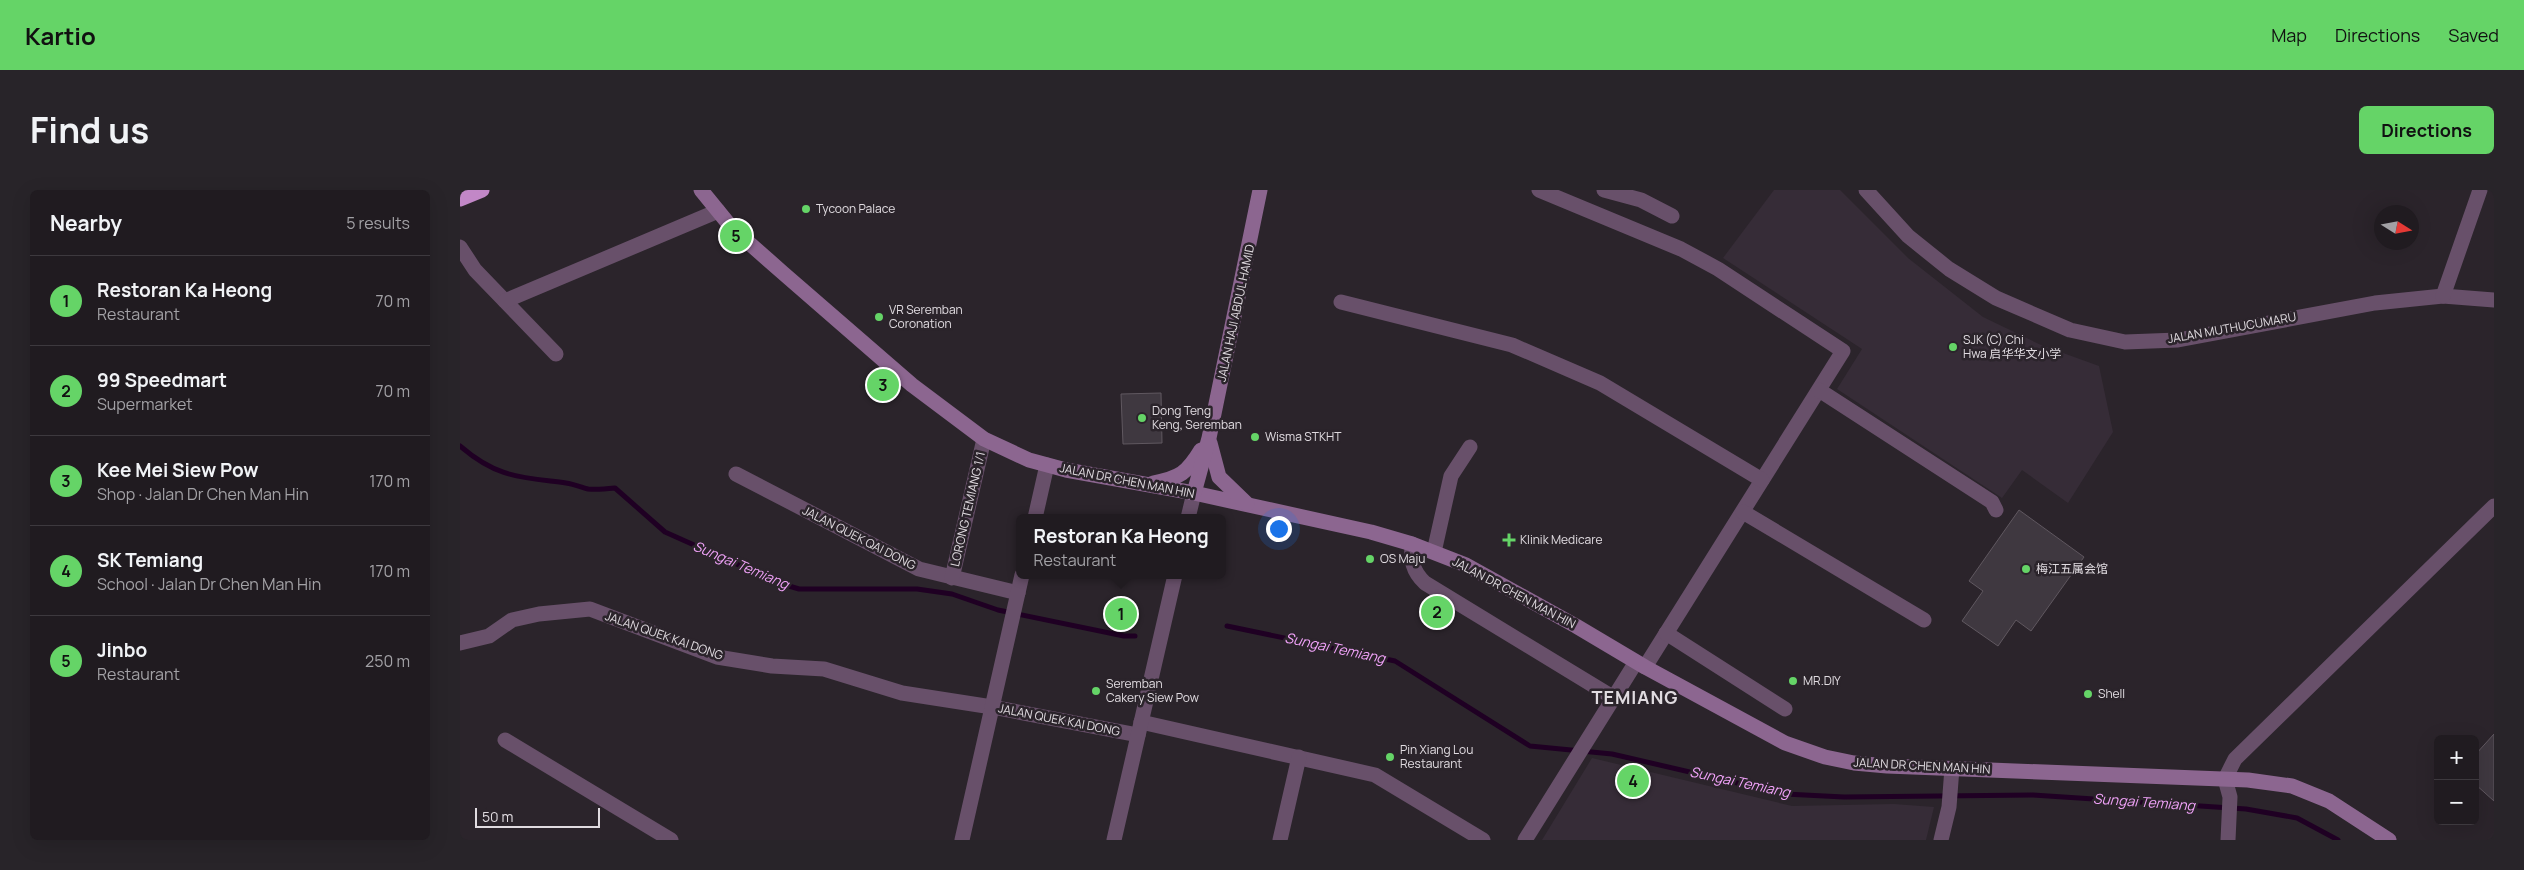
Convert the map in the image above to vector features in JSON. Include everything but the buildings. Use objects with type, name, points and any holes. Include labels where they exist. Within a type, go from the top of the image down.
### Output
[{"type":"highway","points":[[460,199],[482,190]]},
{"type":"street","name":"JALAN DR CHEN MAN HIN","points":[[701,190],[732,228],[906,380],[984,439],[1030,460],[1371,532],[1434,552],[1466,565],[1640,665],[1785,743],[1825,757],[1854,763],[1952,776],[2225,779],[2292,786],[2329,801],[2389,840]]},
{"type":"street","name":"JALAN HAJI ABDUL HAMID","points":[[1194,494],[1209,438],[1260,190]]},
{"type":"street","points":[[1525,840],[1614,698],[1666,633],[1844,351],[1718,269],[1681,249],[1539,190]]},
{"type":"street","points":[[1604,190],[1642,200],[1672,216]]},
{"type":"street","name":"JALAN MUTHUCUMARU","points":[[1866,190],[1908,236],[1949,269],[1996,298],[2070,330],[2125,342],[2178,340],[2376,303],[2443,296],[2494,300]]},
{"type":"street","points":[[2443,296],[2480,190]]},
{"type":"street","points":[[505,301],[718,211]]},
{"type":"street","points":[[460,247],[475,270],[556,354]]},
{"type":"street","points":[[1341,302],[1512,345],[1600,383],[1762,480]]},
{"type":"street","points":[[1819,390],[1992,502],[1996,510]]},
{"type":"street","points":[[1146,485],[1171,480],[1182,475],[1191,466],[1209,438]]},
{"type":"street","points":[[1209,438],[1219,477],[1248,505]]},
{"type":"street","name":"LORONG TEMIANG 1/1","points":[[952,578],[984,439]]},
{"type":"street","points":[[1434,552],[1451,476],[1470,447]]},
{"type":"street","points":[[1036,514],[1047,465]]},
{"type":"street","name":"JALAN QUEK QAI DONG","points":[[736,474],[919,569],[1017,598]]},
{"type":"street","points":[[1189,514],[1194,494]]},
{"type":"street","points":[[2228,840],[2230,797],[2225,779],[2235,759],[2494,506]]},
{"type":"street","points":[[1743,512],[1924,620]]},
{"type":"street","points":[[1412,544],[1412,566],[1424,583],[1614,698]]},
{"type":"street","points":[[962,840],[1021,579]]},
{"type":"street","points":[[1114,840],[1174,579]]},
{"type":"street","name":"JALAN QUEK KAI DONG","points":[[460,643],[489,636],[512,620],[539,614],[590,609],[717,657],[772,666],[824,669],[902,693],[1140,728],[1299,757],[1375,775],[1482,840]]},
{"type":"street","points":[[1666,633],[1785,709]]},
{"type":"street","points":[[505,740],[671,840]]},
{"type":"street","points":[[1280,840],[1299,757]]},
{"type":"street","points":[[1941,840],[1952,776]]},
{"type":"shaded area","name":"SJK (C) Chi Hwa 启华华文小学","points":[[1774,190],[1840,190],[1908,258],[1983,317],[2041,345],[2099,366],[2113,432],[2068,503],[2022,470],[2002,498],[1837,389],[1862,349],[1723,258]]},
{"type":"shaded area","points":[[1592,758],[1792,806],[1894,804],[1934,807],[1926,840],[1542,840]]},
{"type":"waterway","name":"Sungai Temiang","points":[[460,446],[473,457],[510,474],[569,483],[588,489],[615,488],[665,532],[779,583],[799,589],[917,589],[952,594],[998,610],[1124,636],[1135,636]]},
{"type":"waterway","name":"Sungai Temiang","points":[[1227,626],[1395,661],[1530,746],[1612,754],[1785,794],[1844,797],[2033,795],[2246,809],[2297,818],[2338,840]]},
{"type":"place","name":"Tycoon Palace","points":[[806,209]]},
{"type":"place","name":"Jinbo","points":[[736,236]]},
{"type":"place","name":"VR Seremban Coronation","points":[[879,317]]},
{"type":"place","name":"SJK (C) Chi Hwa 启华华文小学","points":[[1953,347]]},
{"type":"place","name":"Kee Mei Siew Pow","points":[[883,385]]},
{"type":"place","name":"Dong Teng Keng, Seremban","points":[[1142,418]]},
{"type":"place","name":"Wisma STKHT","points":[[1255,437]]},
{"type":"place","name":"Klinik Medicare","points":[[1509,540]]},
{"type":"place","name":"OS Maju","points":[[1370,559]]},
{"type":"place","name":"梅江五属会馆","points":[[2026,569]]},
{"type":"place","name":"99 Speedmart","points":[[1437,612]]},
{"type":"place","name":"Restoran Ka Heong","points":[[1121,614]]},
{"type":"place","name":"MR.DIY","points":[[1793,681]]},
{"type":"place","name":"Seremban Cakery Siew Pow","points":[[1096,691]]},
{"type":"place","name":"Shell","points":[[2088,694]]},
{"type":"place","name":"Pin Xiang Lou Restaurant","points":[[1390,757]]},
{"type":"place","name":"SK Temiang","points":[[1633,781]]},
{"type":"district","name":"TEMIANG","points":[[1635,698]]}]
